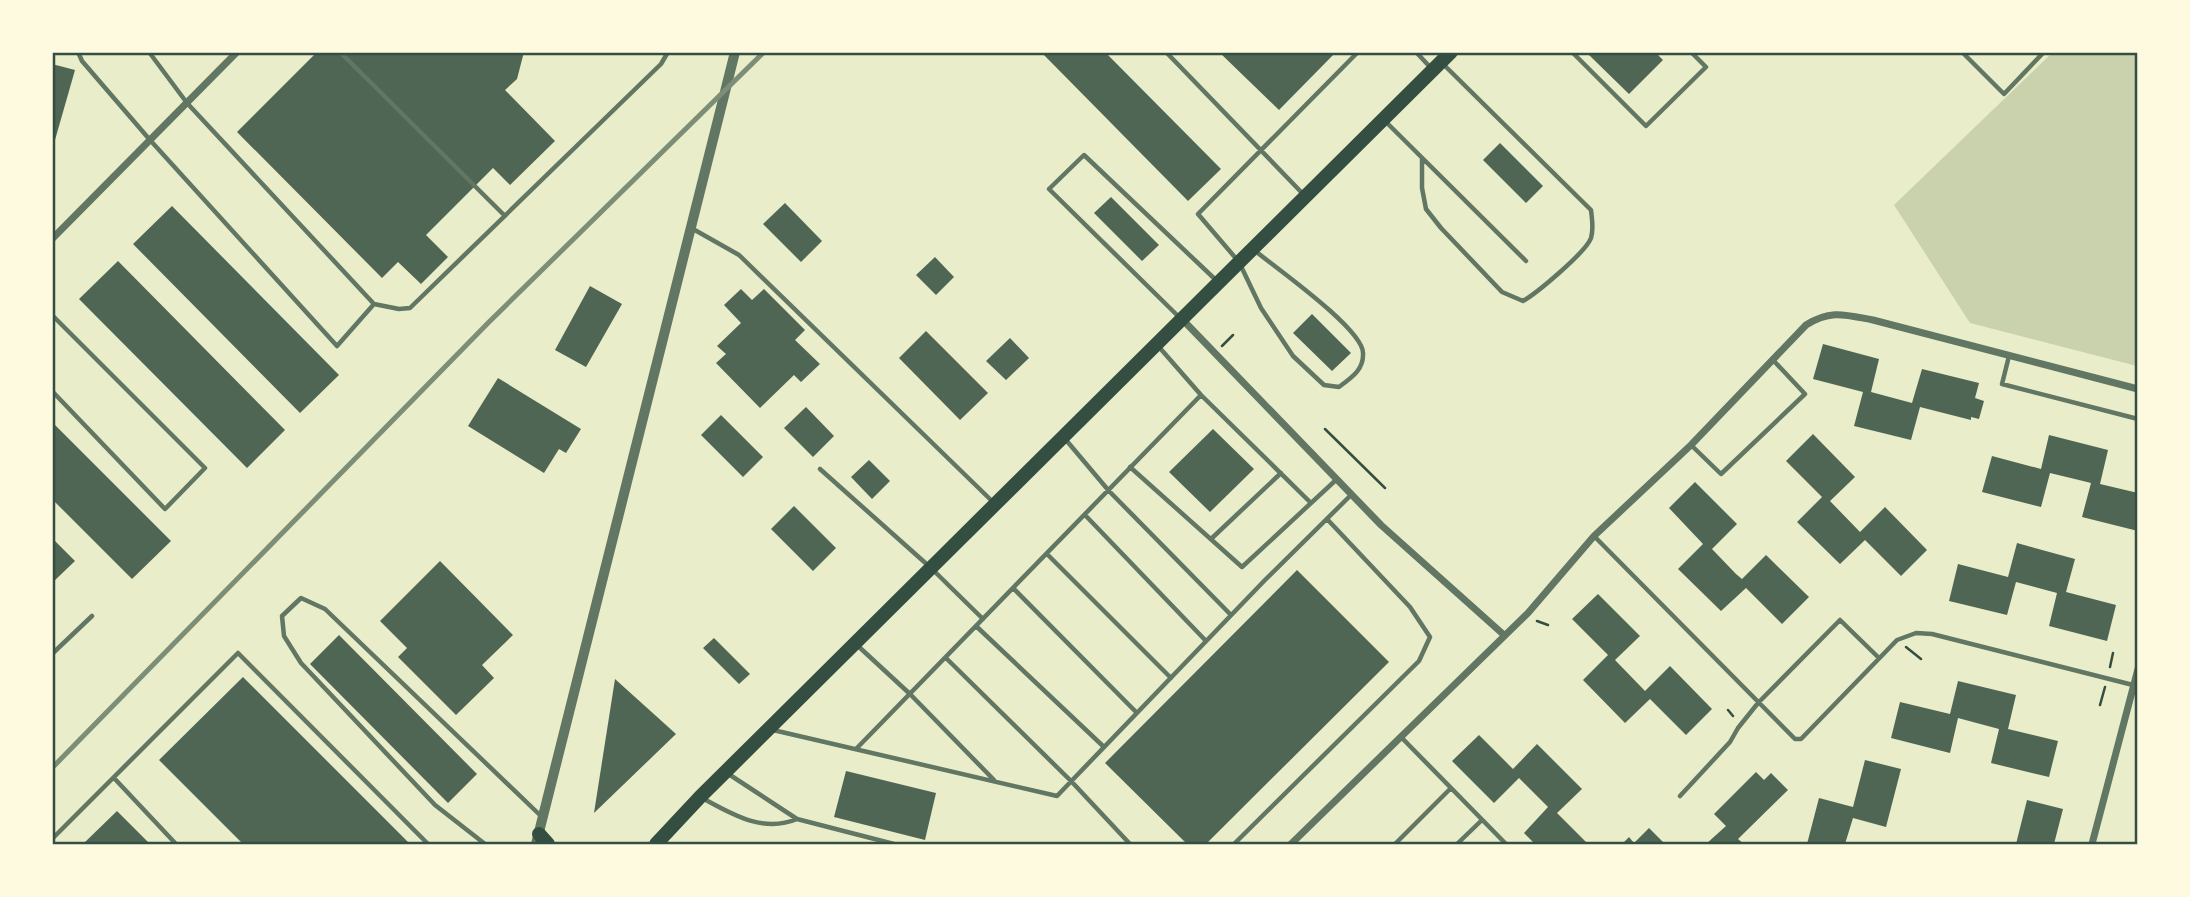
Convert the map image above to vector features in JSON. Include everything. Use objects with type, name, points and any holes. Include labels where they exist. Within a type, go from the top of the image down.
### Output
[{"type":"main road","points":[[656,845],[700,797],[1442,62]]},
{"type":"street","points":[[52,239],[237,52]]},
{"type":"street","points":[[541,841],[543,817],[735,52]]},
{"type":"street","points":[[52,227],[61,230]]},
{"type":"street","points":[[1291,845],[1528,613],[1594,536],[1690,445],[1806,325],[1829,314],[1873,320],[2137,389]]},
{"type":"street","points":[[1182,319],[1381,525],[1504,635]]},
{"type":"street","points":[[2092,845],[2137,669]]},
{"type":"lane","points":[[78,52],[82,61],[150,140],[337,346],[374,304]]},
{"type":"lane","points":[[149,52],[187,103],[374,304],[399,309],[410,308],[661,64],[668,52]]},
{"type":"lane","points":[[340,52],[505,216]]},
{"type":"lane","points":[[1166,52],[1305,197]]},
{"type":"lane","points":[[1253,249],[1333,313],[1359,339],[1363,353],[1360,371],[1339,387],[1324,385],[1293,356],[1261,308],[1240,262],[1198,214],[1358,52]]},
{"type":"lane","points":[[1416,52],[1442,62],[1591,210],[1593,226],[1590,241],[1538,293],[1523,301],[1502,292],[1426,209],[1422,188],[1422,159]]},
{"type":"lane","points":[[1572,52],[1646,126],[1706,67],[1691,52]]},
{"type":"lane","points":[[1962,52],[2004,94],[2044,52]]},
{"type":"lane","points":[[1384,120],[1526,261]]},
{"type":"lane","points":[[1182,319],[1049,189],[1084,155],[1218,283]]},
{"type":"lane","points":[[692,229],[739,255],[996,504]]},
{"type":"lane","points":[[52,315],[205,468],[165,509],[52,391]]},
{"type":"lane","points":[[1156,344],[1201,395],[1311,503]]},
{"type":"lane","points":[[2009,356],[2002,384],[2137,419]]},
{"type":"lane","points":[[1690,445],[1721,474],[1805,394],[1773,360]]},
{"type":"lane","points":[[857,749],[1201,395]]},
{"type":"lane","points":[[1063,438],[1109,491],[1231,615]]},
{"type":"lane","points":[[1130,467],[1242,567],[1337,479]]},
{"type":"lane","points":[[820,469],[931,568],[983,619]]},
{"type":"lane","points":[[1211,539],[1281,473]]},
{"type":"lane","points":[[769,729],[1057,796],[1231,615],[1352,495]]},
{"type":"lane","points":[[1086,515],[1206,641]]},
{"type":"lane","points":[[1234,845],[1419,661],[1430,638],[1410,607],[1327,519]]},
{"type":"lane","points":[[1594,536],[1795,739],[1801,739],[1892,645],[1905,635],[1916,633],[1932,634],[2133,685]]},
{"type":"lane","points":[[1047,554],[1171,678]]},
{"type":"lane","points":[[1013,588],[1137,713]]},
{"type":"lane","points":[[485,845],[435,805],[301,663],[284,636],[282,616],[301,598],[324,609],[543,817]]},
{"type":"lane","points":[[52,654],[92,616]]},
{"type":"lane","points":[[1680,796],[1730,742],[1738,727],[1758,703],[1840,620],[1879,658]]},
{"type":"lane","points":[[976,626],[1104,747]]},
{"type":"lane","points":[[855,643],[910,694],[994,781]]},
{"type":"lane","points":[[52,839],[238,653],[428,845]]},
{"type":"lane","points":[[946,658],[1071,781],[1130,845]]},
{"type":"lane","points":[[1401,737],[1506,845]]},
{"type":"lane","points":[[726,772],[797,819],[894,845]]},
{"type":"lane","points":[[114,778],[176,845]]},
{"type":"lane","points":[[1395,845],[1451,788]]},
{"type":"lane","points":[[700,797],[739,818],[764,824],[777,825],[797,819]]},
{"type":"lane","points":[[1457,845],[1482,820]]},
{"type":"path","points":[[1325,429],[1385,488]]},
{"type":"green space","points":[[2052,53],[2137,53],[2137,366],[1970,323],[1894,205]]},
{"type":"building","points":[[317,52],[524,52],[517,79],[505,90],[555,141],[510,185],[493,168],[426,235],[448,257],[421,284],[398,262],[382,278],[237,132]]},
{"type":"building","points":[[1041,52],[1105,52],[1221,169],[1188,201]]},
{"type":"building","points":[[1219,52],[1336,52],[1279,110]]},
{"type":"building","points":[[1591,52],[1655,52],[1663,60],[1629,94],[1589,55]]},
{"type":"building","points":[[52,64],[75,70],[53,147],[52,147]]},
{"type":"building","points":[[1500,143],[1543,186],[1526,203],[1483,160]]},
{"type":"building","points":[[1111,197],[1159,245],[1142,261],[1094,213]]},
{"type":"building","points":[[785,203],[822,241],[801,262],[763,224]]},
{"type":"building","points":[[172,206],[339,375],[300,413],[133,244]]},
{"type":"building","points":[[935,257],[954,277],[936,295],[916,275]]},
{"type":"building","points":[[118,261],[285,430],[247,468],[79,299]]},
{"type":"building","points":[[590,286],[622,304],[586,367],[555,350]]},
{"type":"building","points":[[741,289],[752,300],[764,289],[805,330],[795,340],[820,364],[801,382],[794,375],[760,408],[716,363],[726,354],[717,346],[741,323],[724,305]]},
{"type":"building","points":[[1312,314],[1351,353],[1332,371],[1293,333]]},
{"type":"building","points":[[926,331],[988,393],[960,420],[899,358]]},
{"type":"building","points":[[1010,338],[1029,358],[1006,380],[986,361]]},
{"type":"building","points":[[1823,344],[1879,359],[1871,392],[1912,403],[1922,369],[1979,383],[1975,398],[1984,401],[1979,419],[1971,417],[1971,420],[1920,407],[1911,440],[1854,426],[1863,392],[1813,379]]},
{"type":"building","points":[[498,378],[581,429],[566,453],[559,449],[544,473],[468,426]]},
{"type":"building","points":[[806,407],[834,436],[813,457],[784,428]]},
{"type":"building","points":[[721,415],[763,457],[743,477],[701,435]]},
{"type":"building","points":[[52,422],[171,541],[132,579],[52,499]]},
{"type":"building","points":[[1213,429],[1254,469],[1210,512],[1169,472]]},
{"type":"building","points":[[1813,434],[1855,477],[1830,501],[1860,532],[1885,507],[1927,550],[1901,576],[1865,540],[1840,564],[1797,522],[1822,497],[1786,461]]},
{"type":"building","points":[[2049,435],[2108,450],[2100,484],[2138,493],[2138,531],[2082,517],[2091,483],[2083,481],[2050,473],[2041,507],[1982,492],[1992,456],[2041,469]]},
{"type":"building","points":[[869,460],[890,481],[872,499],[851,477]]},
{"type":"building","points":[[1695,482],[1737,524],[1712,549],[1736,574],[1742,579],[1766,555],[1809,597],[1782,624],[1746,588],[1721,611],[1678,569],[1703,544],[1669,508]]},
{"type":"building","points":[[794,506],[836,548],[813,571],[771,529]]},
{"type":"building","points":[[52,538],[75,561],[52,583]]},
{"type":"building","points":[[2017,543],[2075,559],[2066,592],[2116,605],[2107,641],[2049,626],[2057,593],[2016,582],[2007,615],[1949,601],[1958,564],[2008,577]]},
{"type":"building","points":[[440,561],[513,635],[482,665],[494,678],[456,715],[398,657],[407,648],[380,621]]},
{"type":"building","points":[[1297,570],[1389,662],[1206,844],[1187,844],[1105,763]]},
{"type":"building","points":[[1598,594],[1640,636],[1615,660],[1645,691],[1670,666],[1712,709],[1686,735],[1650,699],[1625,723],[1583,680],[1608,655],[1572,619]]},
{"type":"building","points":[[339,635],[477,774],[448,803],[310,664]]},
{"type":"building","points":[[714,638],[750,674],[739,684],[703,648]]},
{"type":"building","points":[[243,677],[410,844],[243,844],[159,760]]},
{"type":"building","points":[[615,679],[676,734],[594,813]]},
{"type":"building","points":[[1958,681],[2016,695],[2008,729],[2058,741],[2049,777],[1991,763],[1999,729],[1958,718],[1950,753],[1891,738],[1900,702],[1950,714]]},
{"type":"building","points":[[1479,735],[1513,769],[1537,744],[1582,789],[1557,813],[1588,844],[1535,844],[1524,833],[1548,807],[1519,778],[1494,803],[1452,761]]},
{"type":"building","points":[[1865,760],[1901,769],[1886,827],[1853,818],[1845,844],[1807,844],[1819,798],[1853,807]]},
{"type":"building","points":[[846,771],[936,793],[925,840],[834,817]]},
{"type":"building","points":[[1756,772],[1764,780],[1771,773],[1788,790],[1738,839],[1744,844],[1706,844],[1726,826],[1714,814]]},
{"type":"building","points":[[2027,800],[2063,809],[2054,844],[2016,844]]},
{"type":"building","points":[[117,811],[150,844],[83,844]]},
{"type":"building","points":[[1649,828],[1665,844],[1622,844],[1629,837],[1634,843]]},
{"type":"railway","points":[[52,768],[489,322],[764,52]]}]
